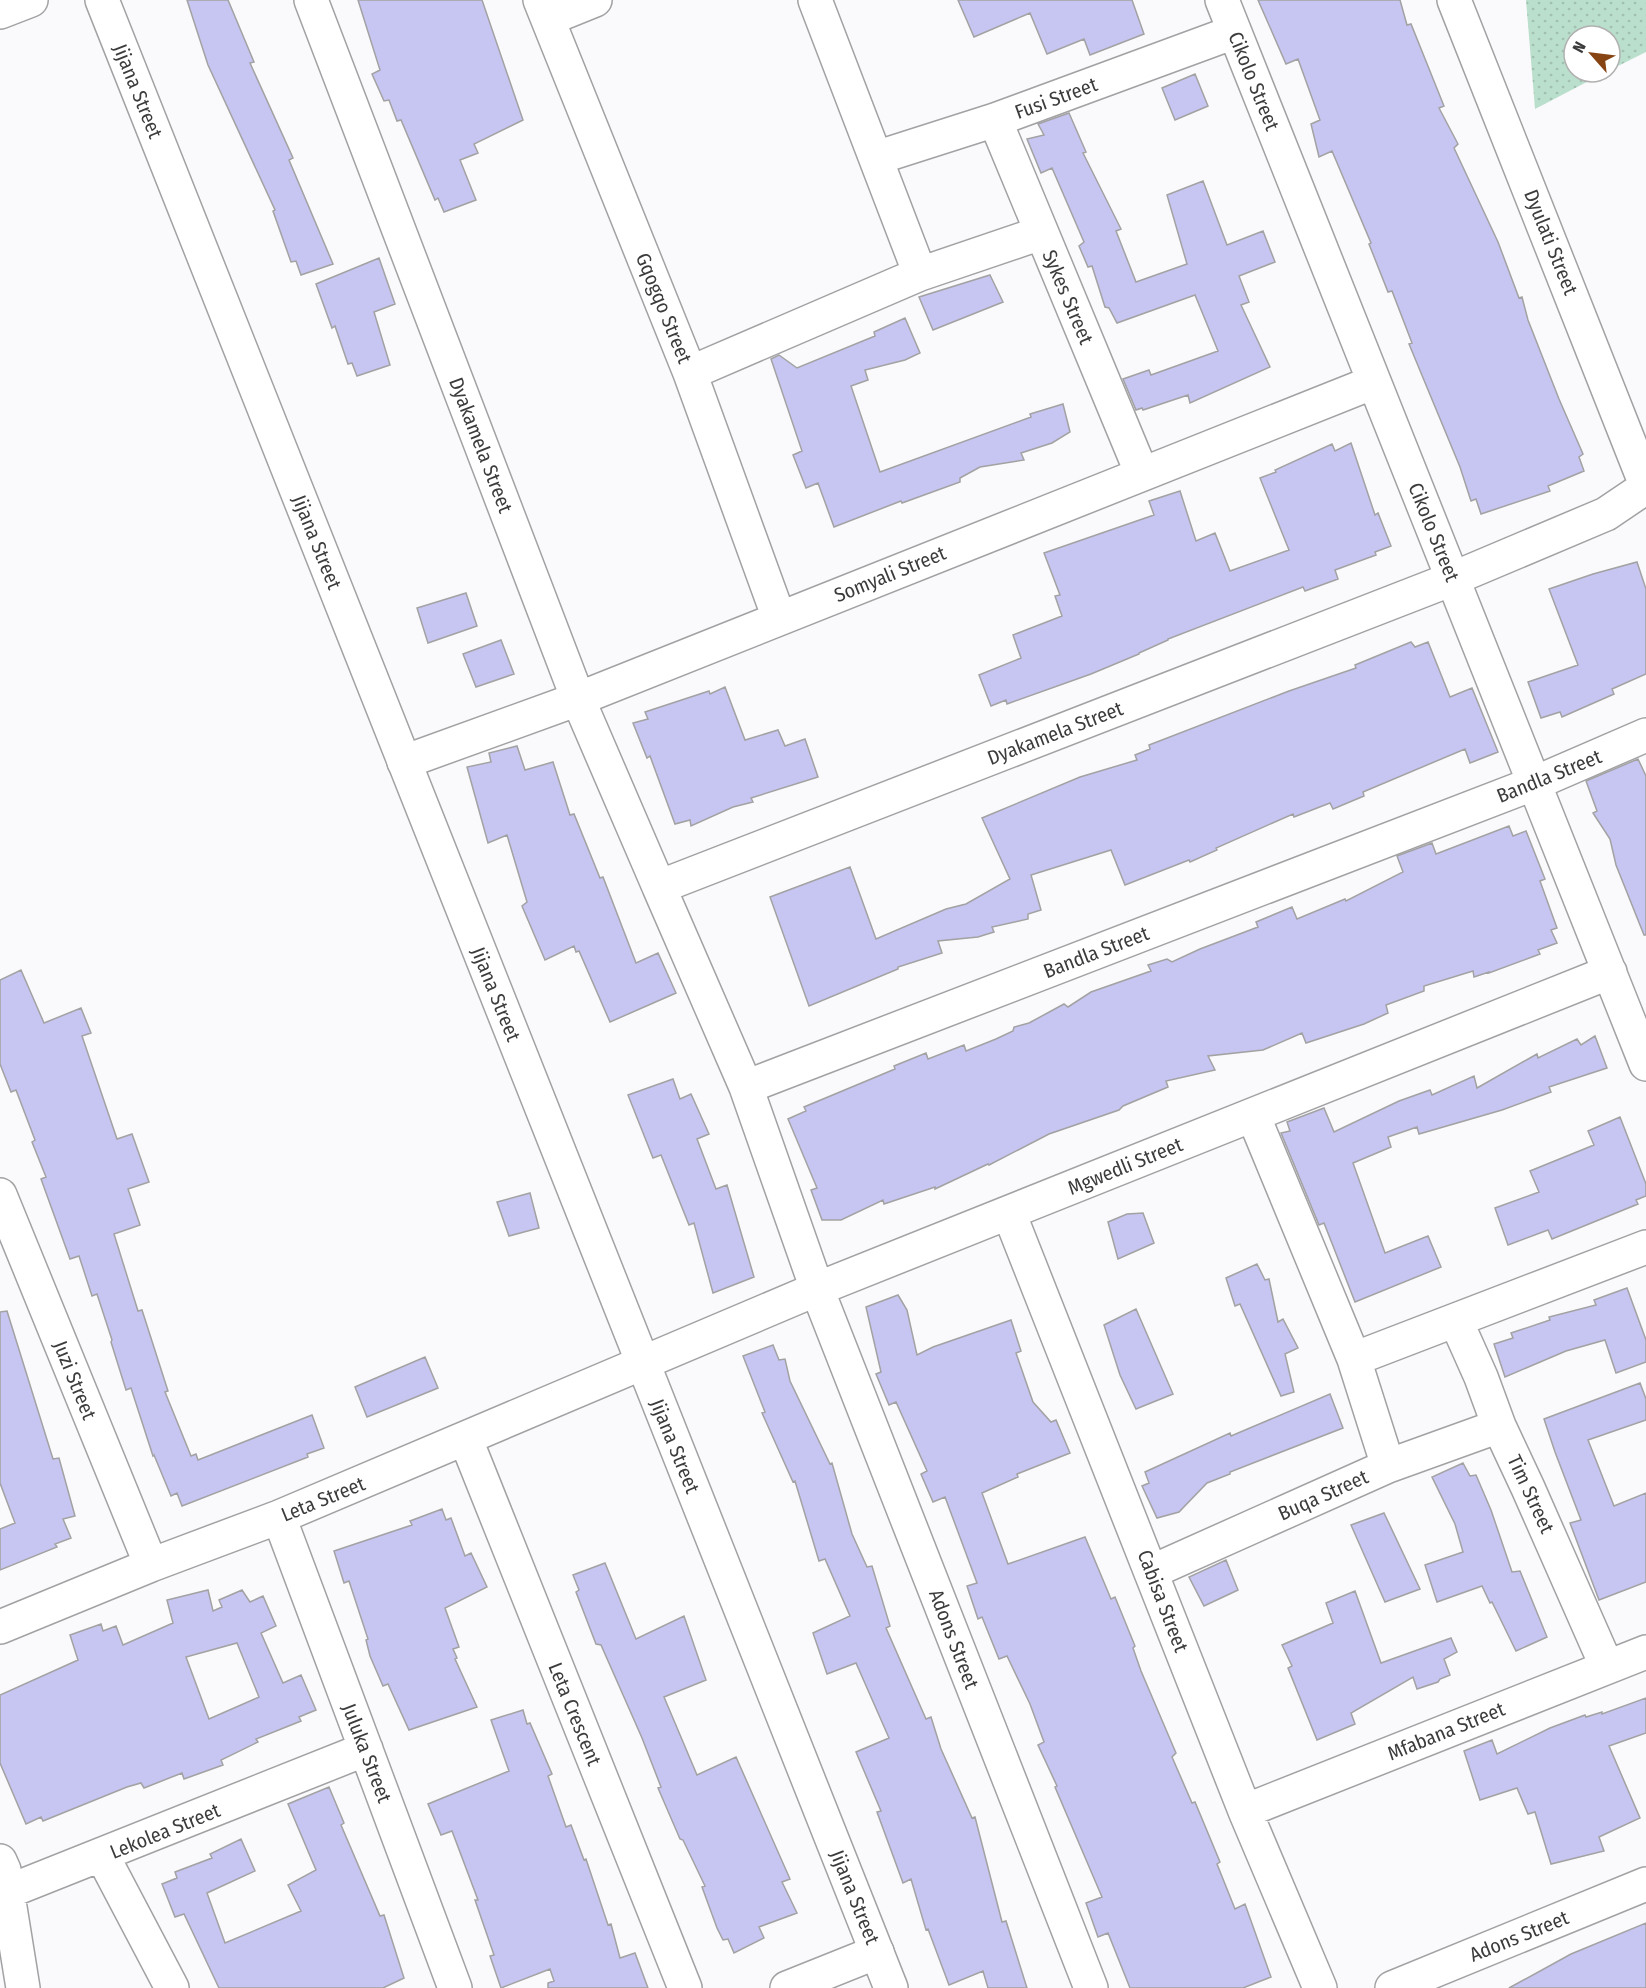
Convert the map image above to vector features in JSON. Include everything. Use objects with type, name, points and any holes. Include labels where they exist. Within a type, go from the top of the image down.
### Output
[{"type":"street","points":[[0,12],[32,0]]},
{"type":"street","name":"Jijana Street","points":[[102,0],[891,1988]]},
{"type":"street","name":"Dyakamela Street","points":[[311,0],[578,699],[746,1087]]},
{"type":"street","points":[[544,10],[595,0]]},
{"type":"street","points":[[815,0],[920,274]]},
{"type":"street","name":"Cikolo Street","points":[[1222,0],[1646,1064]]},
{"type":"street","name":"Dyulati Street","points":[[1452,579],[1606,514],[1646,486],[1454,0]]},
{"type":"street","name":"Gqogqo Street","points":[[544,10],[690,373],[779,618]]},
{"type":"street","name":"Fusi Street","points":[[876,158],[995,120],[1234,32]]},
{"type":"street","name":"Sykes Street","points":[[995,120],[1142,474]]},
{"type":"street","points":[[690,373],[920,274],[1041,233]]},
{"type":"street","name":"Somyali Street","points":[[404,762],[578,699],[1374,382]]},
{"type":"street","name":"Dyakamela Street","points":[[658,887],[1452,579]]},
{"type":"street","name":"Bandla Street","points":[[746,1087],[1535,783],[1646,735]]},
{"type":"street","name":"Mgwedli Street","points":[[643,1365],[817,1290],[1610,972]]},
{"type":"street","points":[[746,1087],[817,1290]]},
{"type":"street","points":[[1253,1115],[1354,1359],[1388,1466]]},
{"type":"street","name":"Juzi Street","points":[[0,1195],[151,1564]]},
{"type":"street","name":"Cabisa Street","points":[[1009,1213],[1245,1811],[1320,1988]]},
{"type":"street","points":[[1354,1359],[1646,1247]]},
{"type":"street","name":"Adons Street","points":[[817,1290],[1091,1988]]},
{"type":"street","name":"Tim Street","points":[[1456,1321],[1481,1377],[1499,1426],[1607,1667]]},
{"type":"street","name":"Leta Street","points":[[0,1627],[151,1564],[279,1517],[643,1365]]},
{"type":"street","name":"Buqa Street","points":[[1151,1572],[1388,1466],[1499,1426]]},
{"type":"street","name":"Leta Crescent","points":[[466,1440],[685,1988]]},
{"type":"street","name":"Juluka Street","points":[[279,1517],[456,1988]]},
{"type":"street","name":"Mfabana Street","points":[[1245,1811],[1646,1652]]},
{"type":"street","name":"Lekolea Street","points":[[172,1988],[102,1855],[366,1749]]},
{"type":"street","points":[[8,1892],[102,1855]]},
{"type":"street","points":[[0,1861],[8,1892],[23,1988]]},
{"type":"street","name":"Adons Street","points":[[1392,1988],[1646,1884]]},
{"type":"street","points":[[788,1988],[877,1952]]},
{"type":"green space","points":[[1526,0],[1646,0],[1646,52],[1622,64],[1622,24],[1562,24],[1562,84],[1583,84],[1535,109]]},
{"type":"building","points":[[187,0],[228,0],[254,62],[250,63],[293,158],[289,160],[333,264],[301,275],[296,261],[291,262],[273,211],[275,210],[208,65]]},
{"type":"building","points":[[358,0],[482,0],[523,120],[474,144],[478,153],[460,160],[476,200],[444,212],[438,198],[435,200],[401,120],[397,121],[389,100],[384,101],[372,74],[380,70]]},
{"type":"building","points":[[958,0],[1132,0],[1144,34],[1090,55],[1084,39],[1047,54],[1030,13],[974,37]]},
{"type":"building","points":[[1258,0],[1400,0],[1407,25],[1411,24],[1444,106],[1439,108],[1458,144],[1454,148],[1498,242],[1519,298],[1522,297],[1528,320],[1583,454],[1579,457],[1584,471],[1548,486],[1550,491],[1481,514],[1476,499],[1471,501],[1460,467],[1409,344],[1412,343],[1392,291],[1388,292],[1369,244],[1371,243],[1332,151],[1319,157],[1311,124],[1320,120],[1298,59],[1286,64]]},
{"type":"building","points":[[1195,74],[1208,106],[1175,120],[1162,88]]},
{"type":"building","points":[[1069,113],[1086,152],[1083,153],[1121,229],[1116,231],[1136,282],[1187,264],[1167,195],[1203,181],[1227,245],[1263,231],[1275,262],[1239,276],[1249,302],[1241,305],[1270,367],[1190,403],[1188,395],[1143,410],[1142,408],[1136,410],[1123,379],[1149,370],[1151,375],[1218,351],[1195,295],[1117,323],[1109,308],[1105,307],[1092,266],[1088,267],[1079,246],[1084,242],[1052,168],[1041,173],[1027,139],[1044,135],[1038,124]]},
{"type":"building","points":[[379,258],[395,304],[374,312],[390,365],[357,376],[352,363],[348,364],[335,326],[332,328],[316,284]]},
{"type":"building","points":[[990,275],[1003,302],[933,330],[919,297]]},
{"type":"building","points":[[905,318],[920,353],[905,360],[865,370],[868,380],[851,386],[880,472],[1031,417],[1030,414],[1063,404],[1070,432],[1052,443],[1021,453],[1024,460],[980,467],[960,478],[960,482],[902,503],[901,501],[834,527],[818,483],[806,488],[793,455],[802,451],[771,359],[779,355],[797,368],[875,336],[874,332]]},
{"type":"building","points":[[1351,443],[1375,515],[1378,513],[1391,546],[1375,552],[1376,555],[1335,570],[1338,579],[1305,591],[1303,587],[1168,639],[1091,674],[1007,704],[1006,700],[991,706],[979,675],[1021,658],[1013,635],[1062,616],[1055,596],[1060,595],[1044,553],[1154,515],[1149,501],[1180,491],[1196,541],[1215,533],[1230,571],[1289,550],[1260,478],[1332,444],[1335,451]]},
{"type":"building","points":[[1637,562],[1646,589],[1646,674],[1612,689],[1614,694],[1562,717],[1560,712],[1541,718],[1528,682],[1578,665],[1549,589]]},
{"type":"building","points":[[466,593],[477,626],[428,643],[417,608]]},
{"type":"building","points":[[501,640],[514,674],[476,687],[463,654]]},
{"type":"building","points":[[1411,642],[1415,647],[1428,642],[1450,697],[1472,688],[1498,752],[1470,763],[1465,749],[1363,792],[1364,796],[1333,809],[1330,803],[1294,817],[1293,814],[1190,862],[1189,860],[1125,885],[1111,850],[1031,875],[1041,910],[1028,914],[1028,919],[992,927],[994,932],[978,937],[938,941],[942,953],[898,967],[898,969],[809,1006],[770,897],[850,867],[876,939],[946,909],[966,904],[1010,879],[982,818],[1080,777],[1137,760],[1135,755],[1150,749],[1149,745],[1289,691],[1356,668],[1355,665]]},
{"type":"building","points":[[725,687],[745,740],[778,730],[785,746],[805,739],[818,777],[751,798],[753,802],[733,807],[691,826],[690,820],[675,824],[650,756],[647,758],[633,723],[648,719],[645,712],[709,691],[710,694]]},
{"type":"building","points":[[517,746],[525,770],[553,762],[570,815],[574,814],[600,878],[603,877],[636,963],[658,953],[676,993],[610,1022],[579,951],[576,952],[574,946],[545,960],[522,906],[527,902],[507,835],[488,843],[467,767],[491,762],[489,753]]},
{"type":"building","points":[[1638,759],[1646,776],[1646,935],[1644,935],[1616,865],[1610,839],[1593,813],[1597,811],[1586,781]]},
{"type":"building","points":[[1509,826],[1513,836],[1526,831],[1545,879],[1540,881],[1557,928],[1551,930],[1557,943],[1538,950],[1540,954],[1489,973],[1474,977],[1473,971],[1424,986],[1424,991],[1386,1005],[1388,1013],[1364,1024],[1306,1043],[1302,1033],[1263,1050],[1208,1056],[1215,1070],[1166,1081],[1168,1087],[1123,1106],[1119,1110],[1049,1134],[989,1165],[935,1189],[935,1187],[884,1204],[883,1200],[841,1220],[822,1220],[811,1190],[817,1188],[788,1119],[806,1111],[804,1107],[895,1069],[894,1066],[926,1053],[928,1059],[964,1045],[966,1051],[996,1039],[1013,1031],[1014,1027],[1029,1023],[1064,1004],[1068,1007],[1091,992],[1151,971],[1148,965],[1167,959],[1172,962],[1258,927],[1256,922],[1292,907],[1297,919],[1345,899],[1346,901],[1403,872],[1397,856],[1432,843],[1436,854]]},
{"type":"building","points":[[21,970],[44,1023],[81,1008],[91,1033],[82,1036],[117,1139],[132,1134],[149,1182],[128,1189],[140,1225],[114,1234],[138,1311],[142,1310],[168,1391],[165,1392],[191,1456],[196,1454],[198,1460],[312,1415],[324,1448],[307,1454],[308,1457],[182,1506],[177,1493],[171,1496],[153,1456],[131,1388],[126,1390],[97,1294],[92,1296],[79,1256],[70,1259],[41,1179],[46,1177],[32,1142],[35,1140],[16,1090],[11,1092],[0,1064],[0,980]]},
{"type":"building","points":[[1595,1036],[1607,1068],[1549,1087],[1551,1092],[1502,1110],[1419,1134],[1417,1127],[1388,1137],[1391,1147],[1353,1163],[1385,1253],[1428,1236],[1441,1267],[1355,1302],[1324,1223],[1319,1225],[1281,1133],[1290,1131],[1287,1122],[1324,1108],[1334,1132],[1399,1101],[1430,1090],[1432,1095],[1474,1076],[1477,1088],[1537,1054],[1538,1058],[1577,1039],[1581,1045]]},
{"type":"building","points":[[673,1079],[680,1099],[691,1094],[709,1134],[697,1139],[716,1189],[727,1185],[754,1277],[713,1293],[694,1223],[689,1225],[661,1155],[653,1158],[628,1095]]},
{"type":"building","points":[[1620,1117],[1646,1184],[1646,1196],[1636,1200],[1638,1204],[1552,1239],[1548,1230],[1508,1245],[1495,1208],[1539,1192],[1530,1171],[1594,1145],[1588,1131]]},
{"type":"building","points":[[530,1193],[539,1228],[509,1236],[497,1202]]},
{"type":"building","points":[[1143,1213],[1154,1243],[1118,1259],[1108,1222],[1127,1214]]},
{"type":"building","points":[[1257,1264],[1265,1280],[1269,1279],[1278,1322],[1283,1319],[1298,1348],[1285,1354],[1294,1392],[1281,1396],[1240,1304],[1235,1306],[1226,1278]]},
{"type":"building","points":[[1627,1288],[1646,1340],[1646,1362],[1616,1373],[1605,1340],[1566,1351],[1505,1377],[1494,1344],[1513,1338],[1511,1333],[1550,1320],[1549,1317],[1596,1305],[1594,1300]]},
{"type":"building","points":[[898,1295],[907,1310],[917,1355],[933,1347],[1011,1320],[1021,1351],[1016,1353],[1033,1402],[1051,1422],[1056,1420],[1070,1453],[1017,1474],[1018,1477],[982,1493],[1008,1564],[1085,1537],[1111,1599],[1115,1597],[1135,1646],[1133,1648],[1141,1671],[1176,1753],[1172,1757],[1192,1803],[1195,1802],[1220,1862],[1217,1864],[1235,1909],[1245,1904],[1271,1977],[1243,1988],[1130,1988],[1108,1933],[1098,1937],[1086,1903],[1102,1897],[1038,1745],[1044,1742],[1030,1704],[1007,1656],[999,1659],[982,1617],[978,1619],[967,1586],[977,1583],[945,1497],[933,1502],[921,1474],[927,1471],[896,1402],[889,1405],[876,1374],[881,1372],[866,1307]]},
{"type":"building","points":[[1136,1309],[1173,1394],[1136,1409],[1120,1375],[1104,1325]]},
{"type":"building","points":[[7,1311],[53,1459],[59,1458],[75,1516],[63,1519],[71,1538],[55,1544],[57,1547],[0,1570],[0,1529],[15,1523],[0,1483],[0,1312]]},
{"type":"building","points":[[773,1345],[779,1360],[785,1359],[790,1381],[830,1464],[832,1463],[852,1534],[867,1567],[872,1566],[890,1626],[886,1628],[926,1719],[931,1717],[941,1749],[972,1818],[975,1817],[1002,1922],[1006,1921],[1027,1988],[988,1988],[983,1971],[949,1985],[928,1929],[926,1930],[911,1879],[903,1883],[877,1812],[881,1811],[856,1752],[889,1738],[856,1663],[827,1674],[813,1633],[850,1616],[825,1559],[819,1561],[795,1481],[793,1482],[762,1413],[765,1412],[743,1356]]},
{"type":"building","points":[[425,1357],[438,1388],[367,1417],[355,1387]]},
{"type":"building","points":[[1640,1383],[1646,1399],[1646,1420],[1588,1440],[1614,1506],[1646,1493],[1646,1582],[1599,1600],[1570,1523],[1581,1520],[1544,1419]]},
{"type":"building","points":[[1330,1394],[1343,1428],[1207,1483],[1179,1512],[1157,1518],[1142,1486],[1149,1483],[1145,1472],[1230,1433],[1231,1436]]},
{"type":"building","points":[[1463,1463],[1470,1476],[1476,1475],[1491,1510],[1512,1572],[1520,1571],[1547,1637],[1516,1651],[1482,1586],[1437,1602],[1425,1565],[1463,1552],[1455,1524],[1432,1477]]},
{"type":"building","points":[[442,1509],[446,1520],[451,1518],[465,1556],[471,1553],[487,1587],[445,1608],[459,1647],[453,1649],[457,1658],[455,1659],[477,1707],[409,1730],[388,1684],[383,1686],[370,1656],[366,1640],[368,1639],[349,1581],[344,1583],[334,1551],[412,1525],[410,1521]]},
{"type":"building","points":[[1384,1513],[1420,1589],[1385,1602],[1351,1525]]},
{"type":"building","points":[[1226,1560],[1238,1590],[1204,1606],[1189,1577]]},
{"type":"building","points":[[605,1563],[636,1639],[684,1616],[706,1680],[664,1697],[697,1775],[736,1757],[790,1879],[782,1882],[797,1913],[759,1927],[764,1938],[734,1953],[728,1939],[723,1940],[717,1928],[702,1887],[705,1886],[683,1840],[680,1839],[658,1788],[661,1787],[642,1738],[601,1645],[596,1644],[576,1592],[579,1590],[573,1575]]},
{"type":"building","points":[[208,1590],[213,1611],[222,1607],[219,1600],[242,1590],[250,1602],[263,1596],[276,1626],[261,1633],[283,1683],[301,1675],[316,1710],[299,1717],[301,1721],[256,1739],[258,1742],[221,1760],[223,1765],[184,1779],[182,1773],[144,1788],[141,1783],[127,1787],[43,1821],[41,1817],[26,1824],[0,1763],[0,1695],[78,1660],[70,1635],[101,1624],[103,1631],[116,1626],[123,1645],[173,1623],[167,1600]],"holes":[[[237,1643],[259,1697],[209,1719],[186,1657]]]},
{"type":"building","points":[[1355,1591],[1381,1663],[1451,1638],[1457,1652],[1444,1659],[1450,1675],[1417,1689],[1413,1677],[1351,1713],[1355,1724],[1317,1740],[1288,1668],[1292,1666],[1282,1645],[1333,1623],[1326,1603]]},
{"type":"building","points":[[1646,1698],[1646,1733],[1609,1746],[1640,1818],[1599,1837],[1604,1851],[1551,1864],[1535,1812],[1528,1814],[1517,1788],[1480,1800],[1464,1751],[1492,1740],[1497,1754],[1550,1728],[1585,1715],[1586,1717],[1602,1712],[1602,1714]]},
{"type":"building","points":[[523,1710],[527,1724],[530,1723],[552,1774],[548,1776],[566,1827],[571,1825],[584,1860],[586,1859],[608,1925],[611,1924],[620,1958],[635,1953],[648,1988],[548,1988],[548,1983],[554,1981],[550,1969],[501,1988],[490,1956],[494,1955],[475,1900],[478,1900],[452,1831],[441,1835],[428,1804],[509,1771],[491,1720]]},
{"type":"building","points":[[329,1787],[344,1823],[341,1825],[380,1916],[384,1915],[404,1978],[383,1988],[219,1988],[184,1914],[175,1917],[162,1884],[177,1878],[175,1872],[212,1858],[210,1854],[241,1839],[255,1871],[207,1893],[225,1943],[301,1911],[288,1885],[316,1870],[288,1804]]},
{"type":"building","points":[[1646,1923],[1646,1988],[1509,1988],[1571,1954]]}]
